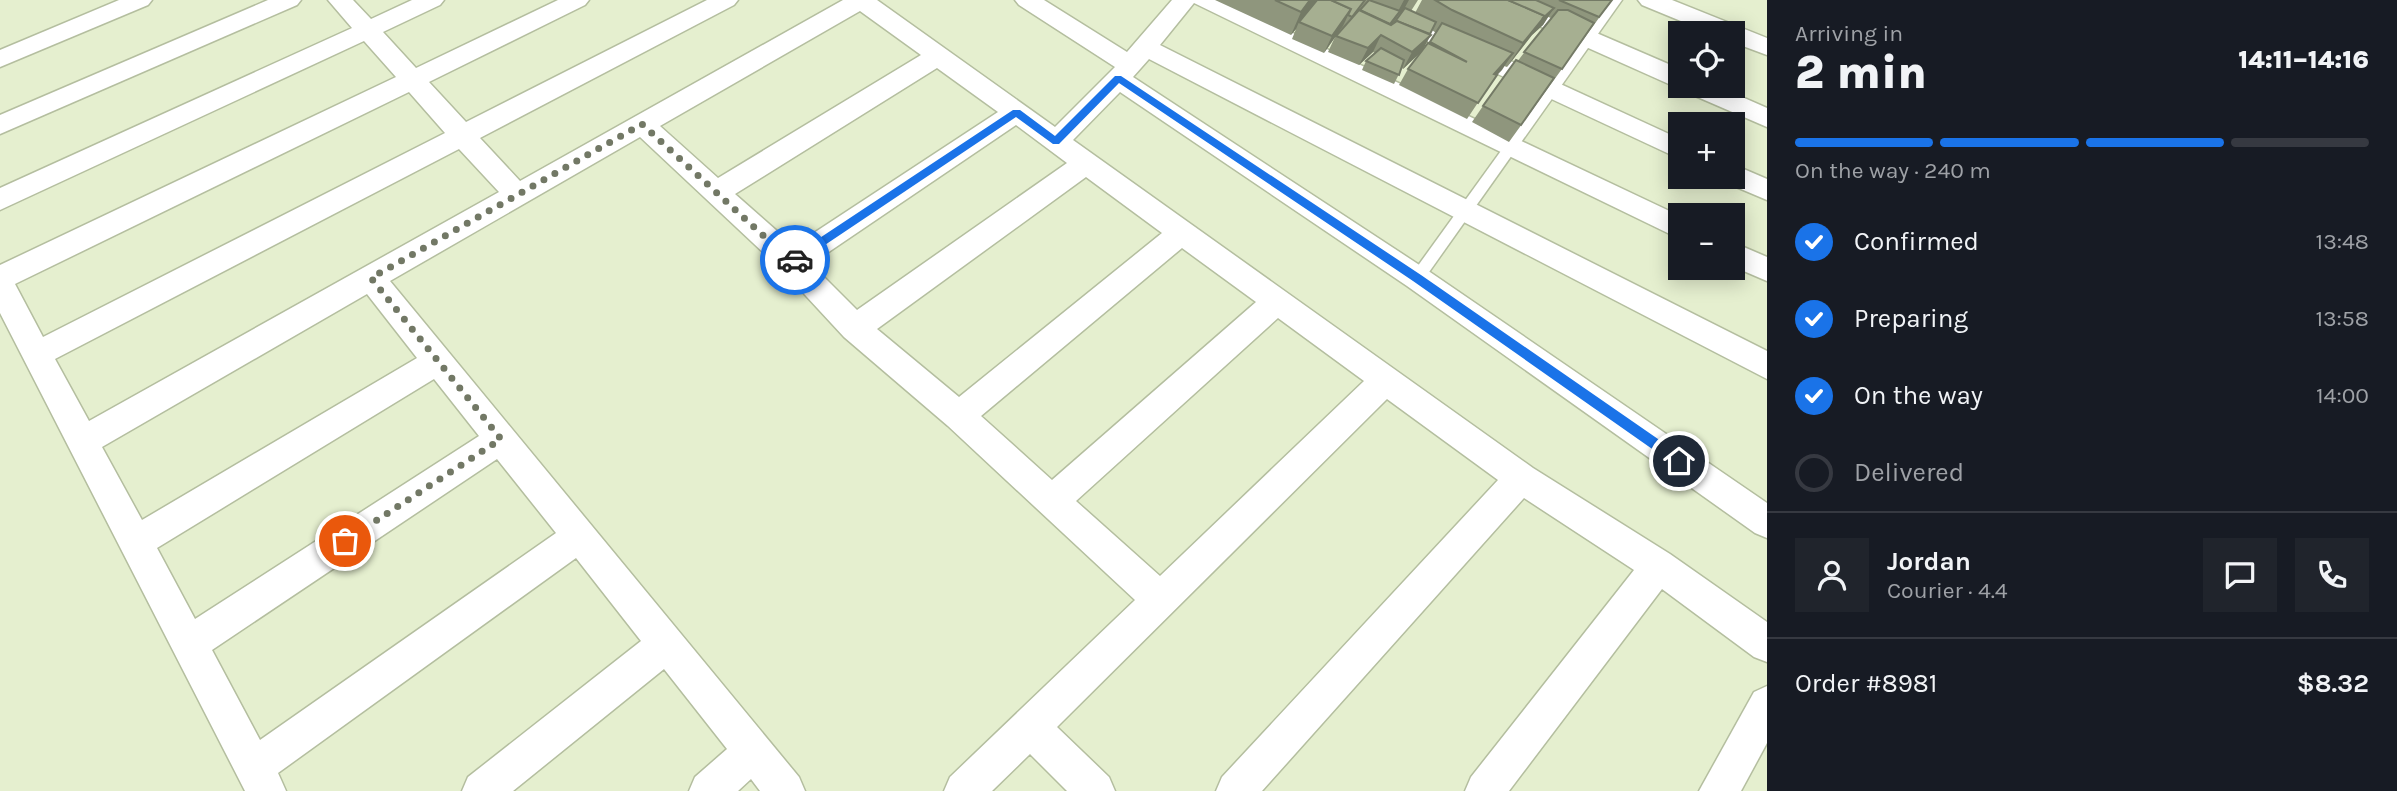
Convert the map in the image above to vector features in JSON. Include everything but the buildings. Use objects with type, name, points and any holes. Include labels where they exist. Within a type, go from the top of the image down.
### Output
[{"type":"street","points":[[0,59],[140,0]]},
{"type":"street","points":[[0,125],[289,0]]},
{"type":"street","points":[[340,0],[517,195]]},
{"type":"street","points":[[0,200],[432,0]]},
{"type":"street","points":[[0,278],[577,0]]},
{"type":"street","points":[[37,354],[726,0]]},
{"type":"street","points":[[83,441],[861,0],[1521,478],[1658,566],[1767,644]]},
{"type":"street","points":[[1027,0],[1131,64],[1417,278],[1767,522]]},
{"type":"street","points":[[1056,142],[1131,64],[1185,0]]},
{"type":"street","points":[[1204,0],[1668,222]]},
{"type":"street","points":[[1358,0],[1668,144]]},
{"type":"street","points":[[1500,0],[1668,74]]},
{"type":"street","points":[[1650,0],[1702,21]]},
{"type":"street","points":[[1745,38],[1767,47]]},
{"type":"street","points":[[717,192],[938,55]]},
{"type":"street","points":[[1131,64],[1465,211],[1767,366]]},
{"type":"street","points":[[1722,98],[1767,118]]},
{"type":"street","points":[[792,262],[1017,112]]},
{"type":"street","points":[[642,124],[792,262],[855,328],[960,416],[1160,600]]},
{"type":"street","points":[[855,328],[1087,163]]},
{"type":"street","points":[[1745,180],[1767,190]]},
{"type":"street","points":[[960,416],[1182,232]]},
{"type":"street","points":[[1745,259],[1767,270]]},
{"type":"street","points":[[371,278],[785,791]]},
{"type":"street","points":[[0,284],[260,779],[579,536]]},
{"type":"street","points":[[1052,500],[1277,301]]},
{"type":"street","points":[[136,542],[438,361]]},
{"type":"street","points":[[964,791],[1386,380]]},
{"type":"street","points":[[189,644],[501,439]]},
{"type":"street","points":[[1236,791],[1521,478]]},
{"type":"street","points":[[1485,791],[1658,566]]},
{"type":"street","points":[[482,791],[666,644]]},
{"type":"street","points":[[1719,791],[1767,705]]},
{"type":"street","points":[[1030,727],[1095,791]]},
{"type":"street","points":[[709,791],[753,751]]},
{"type":"lane","points":[[1417,278],[1616,0]]},
{"type":"way so far","points":[[345,541],[501,439],[371,278],[642,124],[792,262],[795,260]]},
{"type":"route","points":[[795,260],[1017,112],[1056,142],[1118,79],[1417,278],[1679,461]]}]
